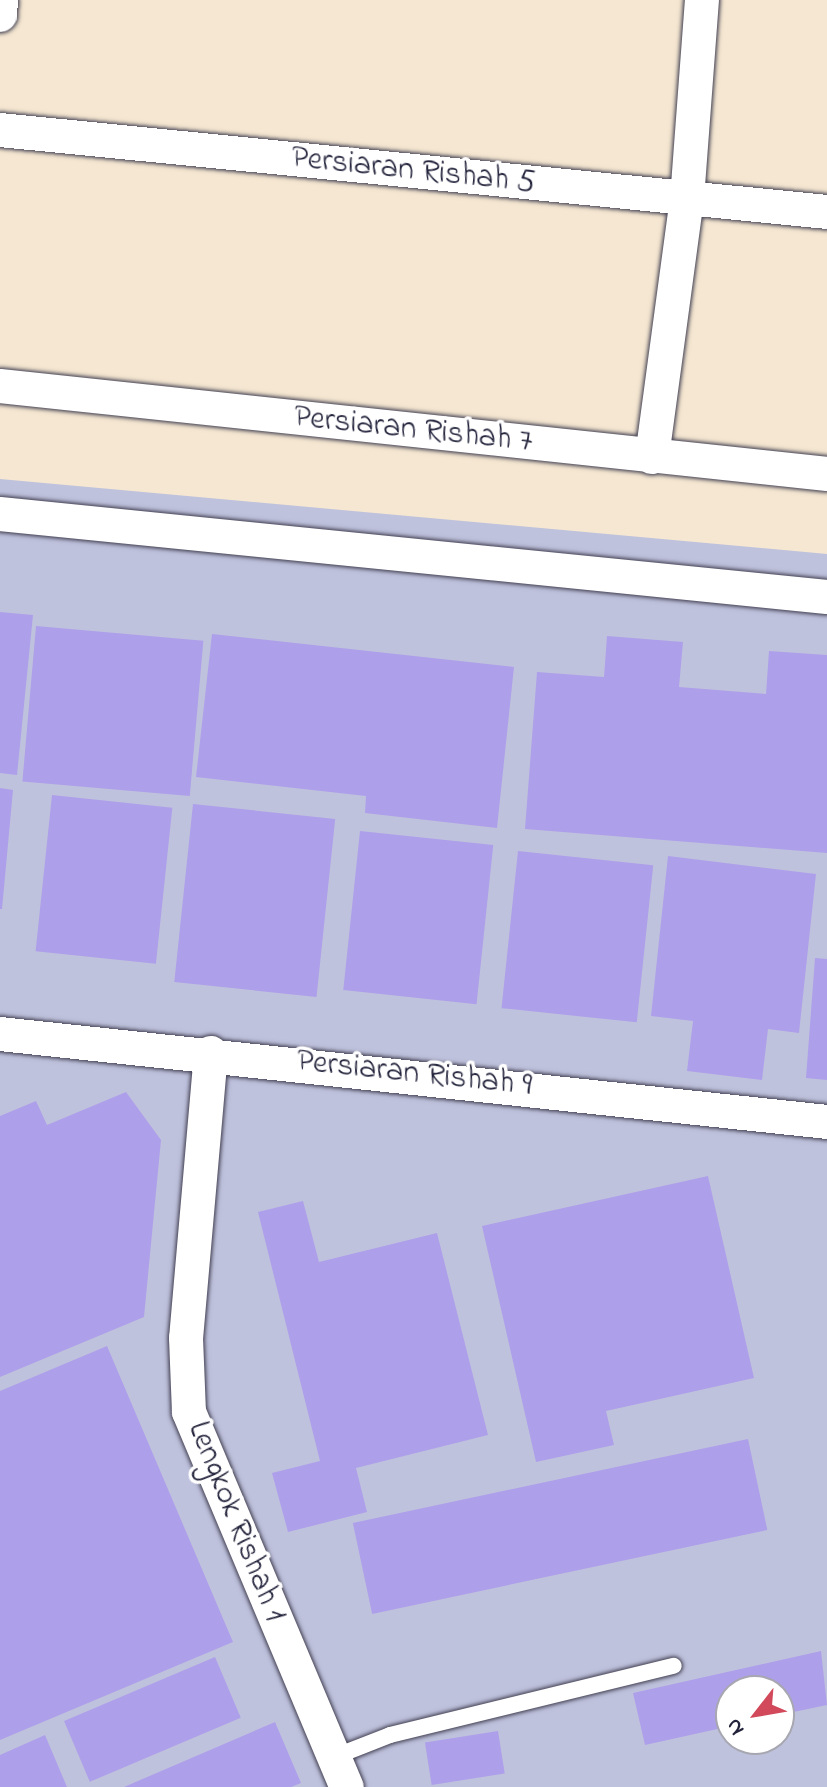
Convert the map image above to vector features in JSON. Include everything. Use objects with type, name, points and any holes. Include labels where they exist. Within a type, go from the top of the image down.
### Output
[{"type":"street","points":[[0,15],[1,0]]},
{"type":"street","points":[[652,457],[687,199],[702,0]]},
{"type":"street","name":"Persiaran Rishah 5","points":[[0,130],[827,212]]},
{"type":"street","name":"Persiaran Rishah 7","points":[[0,386],[827,474]]},
{"type":"street","points":[[0,514],[827,597]]},
{"type":"street","name":"Persiaran Rishah 9","points":[[0,1034],[211,1053],[827,1122]]},
{"type":"street","name":"Lengkok Rishah 1","points":[[211,1053],[186,1338],[189,1412],[340,1772]]},
{"type":"lane","points":[[340,1772],[390,1735],[674,1666]]},
{"type":"shaded area","points":[[0,479],[827,554],[827,1787],[0,1787]]},
{"type":"building","points":[[0,612],[33,615],[17,775],[0,773]]},
{"type":"building","points":[[36,626],[203,641],[190,796],[22,781]]},
{"type":"building","points":[[212,634],[514,667],[497,828],[365,813],[366,796],[196,777]]},
{"type":"building","points":[[607,636],[683,642],[679,687],[766,694],[769,651],[827,655],[827,853],[525,829],[537,672],[604,677]]},
{"type":"building","points":[[0,788],[13,790],[2,909],[0,909]]},
{"type":"building","points":[[52,795],[172,808],[156,964],[36,951]]},
{"type":"building","points":[[193,804],[335,819],[317,997],[174,982]]},
{"type":"building","points":[[360,831],[493,845],[477,1004],[343,990]]},
{"type":"building","points":[[518,851],[653,865],[637,1022],[501,1008]]},
{"type":"building","points":[[668,856],[816,874],[799,1033],[768,1029],[762,1080],[687,1071],[693,1021],[651,1016]]},
{"type":"building","points":[[815,958],[827,959],[827,1080],[806,1078]]},
{"type":"building","points":[[126,1092],[161,1140],[144,1317],[0,1377],[0,1116],[36,1101],[47,1125]]},
{"type":"building","points":[[708,1176],[754,1378],[606,1411],[614,1445],[536,1462],[482,1226]]},
{"type":"building","points":[[303,1201],[319,1262],[437,1233],[488,1435],[356,1468],[367,1512],[288,1532],[272,1473],[320,1461],[258,1212]]},
{"type":"building","points":[[107,1346],[233,1642],[0,1740],[0,1391]]},
{"type":"building","points":[[748,1439],[767,1530],[372,1614],[353,1523]]},
{"type":"building","points":[[821,1651],[827,1705],[795,1712],[795,1675],[715,1675],[715,1730],[645,1745],[633,1693]]},
{"type":"building","points":[[215,1657],[241,1718],[90,1782],[64,1721]]},
{"type":"building","points":[[275,1722],[301,1783],[291,1787],[124,1787]]},
{"type":"building","points":[[498,1731],[505,1773],[432,1785],[425,1743]]},
{"type":"building","points":[[45,1735],[67,1787],[0,1787],[0,1755]]}]
